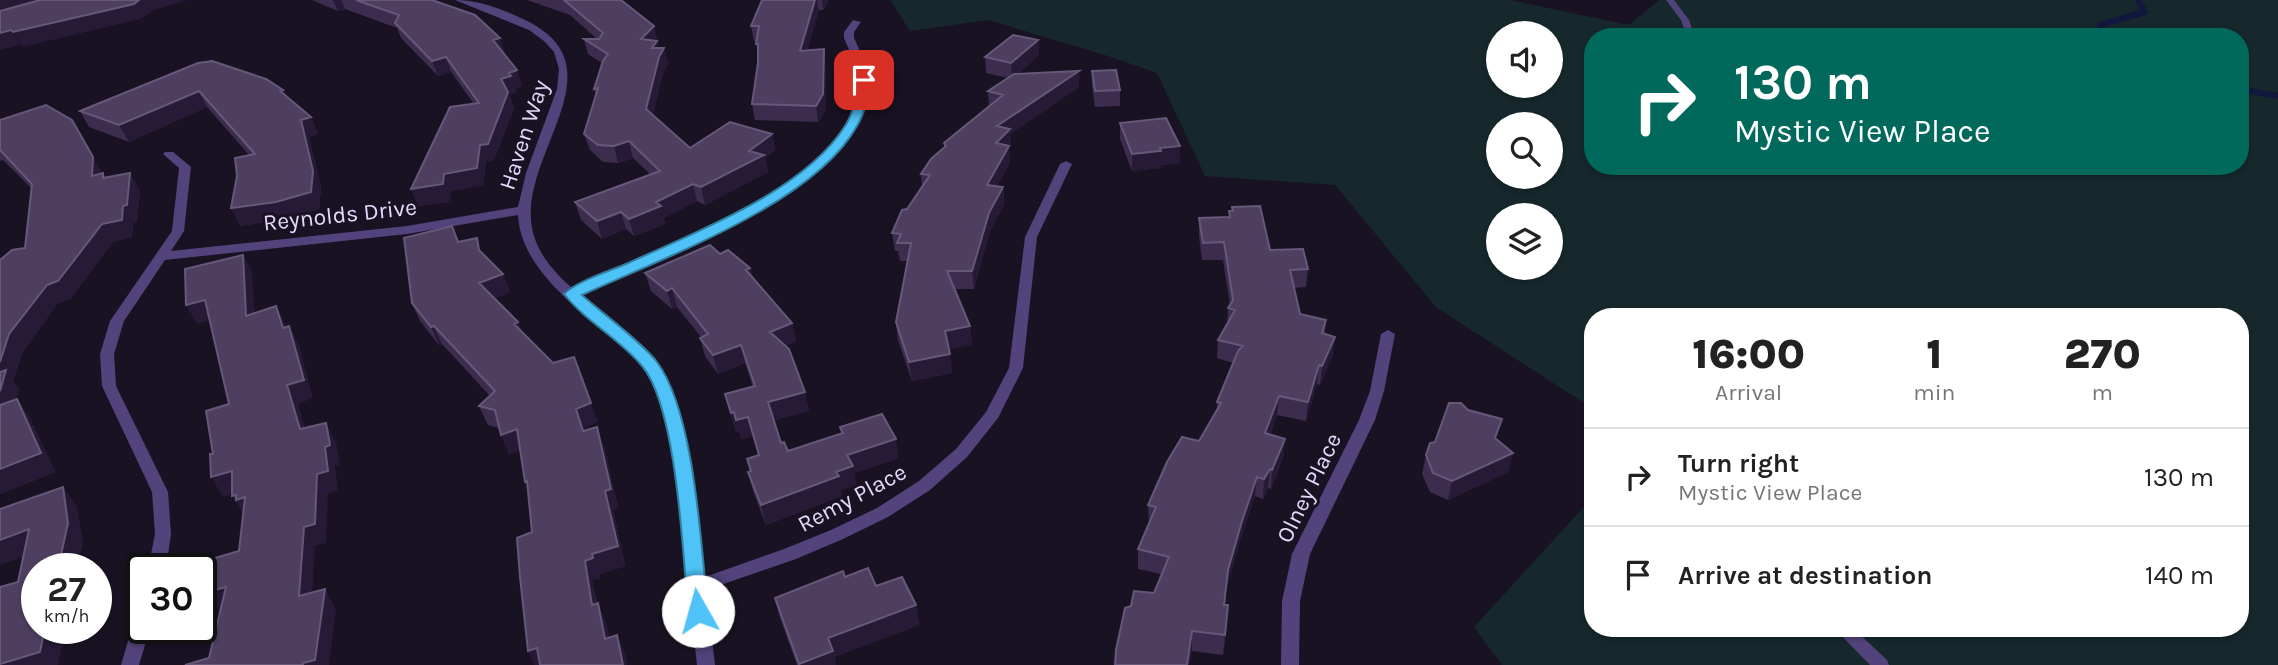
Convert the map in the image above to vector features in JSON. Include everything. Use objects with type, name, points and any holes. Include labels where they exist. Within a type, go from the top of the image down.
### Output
[{"type":"street","name":"Haven Way","points":[[460,0],[538,30],[559,51],[564,63],[562,89],[524,195],[523,210],[528,240],[548,273],[651,365],[670,407],[685,480],[695,587],[706,665]]},
{"type":"street","points":[[572,294],[732,221],[785,190],[817,164],[851,127],[862,103],[864,80],[849,38],[849,32],[856,22]]},
{"type":"street","points":[[160,553],[163,534],[159,492],[109,386],[106,370],[108,346],[117,321],[178,231],[185,167],[169,154]]},
{"type":"street","name":"Remy Place","points":[[695,587],[807,548],[882,513],[938,476],[976,438],[998,408],[1016,368],[1031,237],[1066,164]]},
{"type":"street","name":"Reynolds Drive","points":[[162,256],[407,230],[523,210]]},
{"type":"street","name":"Olney Place","points":[[1290,665],[1291,601],[1301,554],[1367,420],[1377,391],[1388,334]]},
{"type":"street","points":[[130,665],[136,644]]},
{"type":"lane","points":[[1670,0],[1688,28]]},
{"type":"lane","points":[[1851,637],[1881,665]]},
{"type":"shaded area","points":[[890,0],[1510,0],[1629,25],[1659,0],[2278,0],[2278,665],[1502,665],[1474,627],[1584,507],[1584,637],[2249,637],[2249,308],[1584,308],[1584,403],[1436,307],[1335,185],[1205,176],[1157,73],[988,20],[910,31]]},
{"type":"building","points":[[40,0],[139,0],[134,4],[0,33],[0,11]]},
{"type":"building","points":[[356,0],[432,0],[475,15],[500,38],[493,40],[517,70],[509,73],[511,76],[501,79],[508,92],[488,144],[480,145],[477,168],[444,174],[443,184],[411,189],[450,107],[479,103],[446,57],[432,61],[395,23],[399,15]]},
{"type":"building","points":[[564,0],[621,0],[654,26],[641,39],[657,41],[652,48],[664,48],[659,57],[646,109],[690,148],[730,122],[772,134],[749,151],[764,155],[701,187],[693,184],[656,202],[661,206],[629,219],[621,212],[597,221],[575,202],[660,171],[629,141],[614,146],[598,145],[584,134],[598,88],[594,89],[608,54],[584,39],[599,39],[603,33]]},
{"type":"building","points":[[762,0],[815,0],[800,51],[824,49],[823,94],[816,106],[752,104],[758,63],[756,44],[759,26],[751,26]]},
{"type":"building","points":[[1013,35],[1038,40],[1011,63],[985,57]]},
{"type":"building","points":[[212,61],[266,79],[283,90],[280,91],[311,117],[301,120],[313,171],[311,192],[276,202],[231,208],[237,176],[235,158],[255,154],[199,91],[119,125],[80,111],[198,63]]},
{"type":"building","points":[[1116,70],[1120,90],[1095,91],[1092,71]]},
{"type":"building","points":[[1079,71],[997,126],[1010,129],[996,143],[1009,146],[987,185],[1003,187],[989,213],[972,271],[947,271],[970,326],[945,331],[950,354],[909,362],[896,322],[911,243],[897,243],[901,234],[892,233],[902,210],[907,209],[930,175],[921,174],[931,159],[946,146],[944,143],[1003,95],[988,91],[1014,74]]},
{"type":"building","points":[[46,105],[72,120],[93,157],[92,176],[103,173],[103,178],[130,173],[127,205],[123,206],[122,220],[102,224],[58,281],[47,285],[9,334],[0,362],[0,260],[12,250],[25,248],[32,184],[0,150],[0,120]]},
{"type":"building","points":[[1166,118],[1180,146],[1132,154],[1120,123]]},
{"type":"building","points":[[1260,206],[1270,250],[1303,249],[1308,269],[1290,270],[1300,314],[1326,320],[1322,333],[1335,337],[1322,366],[1319,365],[1308,402],[1279,396],[1265,433],[1285,439],[1272,470],[1270,469],[1264,479],[1257,477],[1242,521],[1228,570],[1224,605],[1228,605],[1225,635],[1192,631],[1187,665],[1115,665],[1125,608],[1131,606],[1134,591],[1154,593],[1169,557],[1138,549],[1156,507],[1148,505],[1167,462],[1182,437],[1199,441],[1221,403],[1217,402],[1238,351],[1243,346],[1218,340],[1235,310],[1228,308],[1233,300],[1224,242],[1203,243],[1199,218],[1230,217],[1229,211],[1233,211],[1232,207]]},
{"type":"building","points":[[452,226],[458,242],[477,238],[479,250],[503,274],[479,283],[518,322],[514,324],[553,363],[574,357],[591,403],[576,409],[583,431],[597,427],[611,489],[605,491],[618,546],[592,554],[593,558],[585,561],[592,605],[598,603],[605,639],[617,635],[623,665],[540,665],[537,648],[528,651],[517,538],[532,532],[527,481],[525,482],[517,429],[501,435],[495,410],[479,406],[495,391],[434,326],[431,327],[412,303],[404,238]]},
{"type":"building","points":[[710,245],[720,254],[728,250],[750,268],[746,270],[792,323],[770,332],[789,349],[805,392],[768,402],[781,443],[784,442],[788,451],[843,433],[840,427],[882,414],[896,439],[847,455],[853,466],[836,472],[839,476],[761,505],[748,472],[751,471],[747,459],[759,455],[748,417],[736,420],[725,394],[755,386],[741,345],[713,355],[700,338],[708,334],[672,288],[667,291],[645,273]]},
{"type":"building","points":[[243,255],[246,316],[276,306],[283,328],[289,326],[304,380],[287,385],[300,429],[326,423],[330,445],[325,447],[328,471],[317,474],[315,524],[304,527],[299,596],[325,589],[315,660],[303,665],[185,665],[209,658],[212,644],[217,644],[217,625],[226,587],[217,589],[217,557],[239,551],[245,497],[236,500],[236,495],[232,496],[232,471],[211,477],[210,454],[213,454],[206,411],[229,404],[205,300],[186,305],[185,269]]},
{"type":"building","points":[[6,370],[0,391],[0,372]]},
{"type":"building","points":[[17,399],[41,453],[0,469],[0,405]]},
{"type":"building","points":[[1449,403],[1461,403],[1468,410],[1502,419],[1495,438],[1513,453],[1452,481],[1433,473],[1426,455],[1430,443],[1435,442]]},
{"type":"building","points":[[63,487],[68,523],[61,553],[24,553],[29,529],[0,540],[0,509]]},
{"type":"building","points":[[21,568],[21,644],[42,644],[40,652],[0,664],[0,587],[18,582]]},
{"type":"building","points":[[868,568],[876,586],[902,577],[916,605],[828,638],[833,651],[799,664],[775,598],[843,571],[845,577]]},
{"type":"waterway","points":[[2100,28],[2100,25],[2145,12],[2138,0]]},
{"type":"waterway","points":[[2249,91],[2278,96]]},
{"type":"route","points":[[698,611],[685,480],[670,407],[651,365],[572,294],[732,221],[802,178],[830,152],[851,127],[862,103],[864,80]]}]
